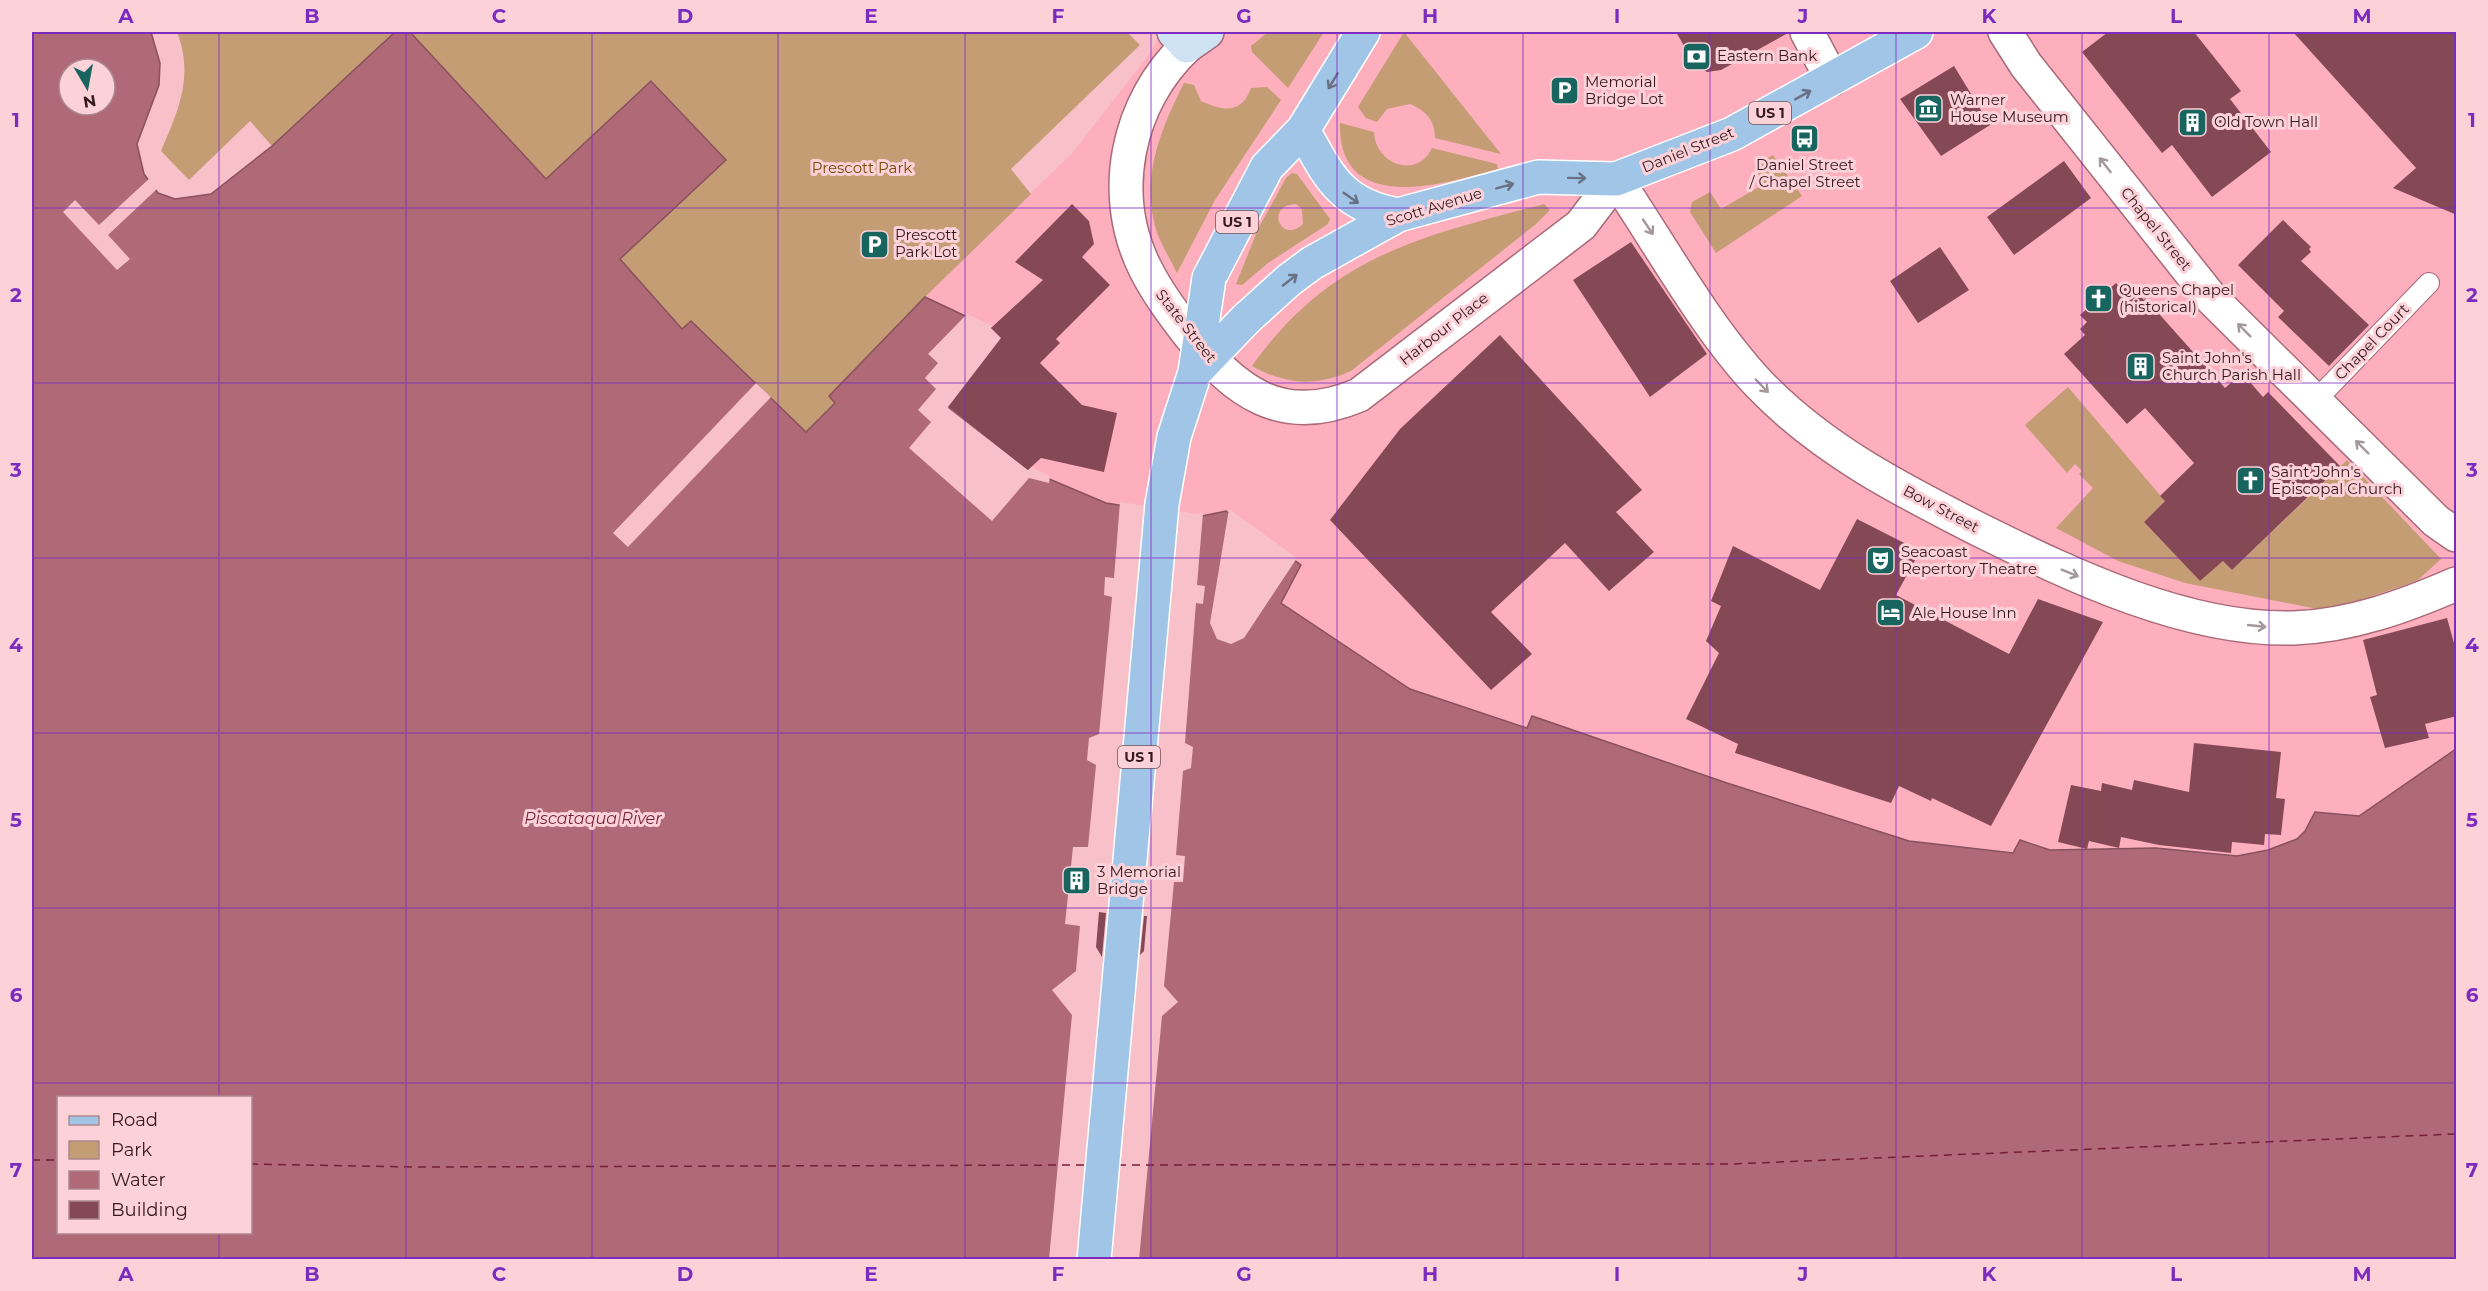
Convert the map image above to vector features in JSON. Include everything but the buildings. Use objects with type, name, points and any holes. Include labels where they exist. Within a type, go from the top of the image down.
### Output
[{"type":"main road","name":"US 1","points":[[1094,1260],[1162,504],[1173,437],[1195,372],[1209,278],[1267,167],[1303,130],[1363,32]]},
{"type":"main road","name":"Daniel Street","points":[[1616,178],[1732,134],[1916,32]]},
{"type":"main road","points":[[1303,130],[1327,175],[1341,191],[1357,203],[1377,212],[1398,215]]},
{"type":"main road","name":"Scott Avenue","points":[[1195,372],[1246,319],[1289,280],[1312,263],[1398,215],[1538,177],[1616,178]]},
{"type":"street","points":[[1807,32],[1832,79]]},
{"type":"street","name":"Chapel Street","points":[[2005,32],[2026,65],[2211,298],[2436,521],[2457,535]]},
{"type":"street","name":"State Street","points":[[1189,36],[1147,100],[1135,126],[1127,156],[1128,212],[1141,257],[1161,296],[1208,358],[1243,389]]},
{"type":"street","name":"Harbour Place","points":[[1243,389],[1274,404],[1312,409],[1342,402],[1359,395],[1581,225],[1616,178]]},
{"type":"street","name":"Bow Street","points":[[1616,178],[1735,355],[1785,408],[1856,463],[2026,554],[2066,572],[2144,600],[2194,615],[2260,627],[2328,625],[2363,618],[2457,584]]},
{"type":"lane","name":"Chapel Court","points":[[2315,401],[2429,283]]},
{"type":"shaded area","points":[[1162,32],[2456,32],[2456,749],[2359,816],[2315,812],[2305,831],[2297,839],[2268,850],[2237,856],[2156,848],[2050,850],[2021,840],[2014,853],[1909,841],[1532,717],[1528,728],[1410,689],[1281,603],[1197,517],[1106,503],[1028,470],[948,407],[1001,338],[925,297],[1073,152],[1148,56]]},
{"type":"green space","points":[[177,32],[395,32],[272,146],[250,121],[189,180],[161,151],[178,106],[184,78],[182,48]]},
{"type":"green space","name":"Prescott Park","points":[[410,32],[1127,32],[1140,45],[1011,169],[1031,194],[925,297],[829,396],[835,403],[806,432],[691,322],[682,330],[619,259],[726,160],[652,81],[546,180]]},
{"type":"green space","points":[[1268,32],[1324,32],[1288,88],[1252,52],[1251,46]]},
{"type":"green space","points":[[1404,32],[1501,154],[1435,138],[1431,121],[1421,110],[1410,104],[1387,109],[1377,122],[1366,118],[1358,107]]},
{"type":"green space","points":[[1184,83],[1194,85],[1201,101],[1217,107],[1237,107],[1247,97],[1251,88],[1267,87],[1281,100],[1215,200],[1177,273],[1158,235],[1151,195],[1155,156],[1160,138]]},
{"type":"green space","points":[[1340,123],[1374,132],[1381,152],[1389,160],[1398,164],[1417,164],[1432,148],[1497,164],[1498,169],[1423,186],[1398,187],[1375,183],[1356,172],[1344,153]]},
{"type":"green space","points":[[1773,155],[1802,196],[1716,253],[1690,212],[1692,202],[1710,192],[1721,209],[1764,184],[1754,166]]},
{"type":"green space","points":[[1292,173],[1297,174],[1330,219],[1328,224],[1268,263],[1242,285],[1236,284],[1258,229],[1286,178]],"holes":[[[1296,204],[1302,209],[1303,224],[1295,229],[1288,230],[1279,222],[1280,210],[1286,206]]]},
{"type":"green space","points":[[1544,204],[1550,210],[1536,224],[1351,371],[1325,380],[1301,382],[1277,377],[1252,366],[1282,329],[1314,298],[1346,275],[1418,240]]},
{"type":"green space","points":[[2068,387],[2165,501],[2144,522],[2200,581],[2223,561],[2232,570],[2347,460],[2441,559],[2417,581],[2328,611],[2185,583],[2118,561],[2056,528],[2093,488],[2079,474],[2082,471],[2075,464],[2067,473],[2025,425]]},
{"type":"water","name":"Piscataqua River","points":[[32,32],[151,32],[160,63],[159,85],[137,144],[144,174],[158,193],[175,199],[211,194],[272,146],[395,32],[410,32],[546,179],[651,81],[726,160],[620,259],[682,329],[691,321],[806,432],[835,403],[829,396],[925,297],[991,328],[948,408],[1028,470],[1106,503],[1197,517],[1226,511],[1301,565],[1281,603],[1410,689],[1527,728],[1532,716],[1727,783],[1909,841],[2013,853],[2020,840],[2050,850],[2156,848],[2237,856],[2268,850],[2297,839],[2305,831],[2315,812],[2359,816],[2456,749],[2456,1259],[32,1259]]},
{"type":"pier","points":[[151,177],[158,188],[108,235],[130,259],[117,270],[63,212],[75,200],[99,225]]},
{"type":"pier","points":[[967,314],[993,326],[991,328],[1001,338],[948,408],[1028,470],[1031,467],[1050,476],[1049,483],[1029,478],[992,521],[909,448],[931,422],[918,410],[936,389],[925,378],[938,363],[928,354]]},
{"type":"pier","points":[[756,383],[771,397],[628,547],[613,533]]},
{"type":"pier","points":[[1120,502],[1203,513],[1197,585],[1205,586],[1203,604],[1196,603],[1185,743],[1193,747],[1191,768],[1183,771],[1176,855],[1185,856],[1183,882],[1174,882],[1164,986],[1178,1002],[1162,1016],[1139,1260],[1049,1259],[1072,1015],[1052,990],[1076,971],[1080,926],[1065,924],[1073,847],[1088,847],[1096,765],[1087,760],[1089,738],[1099,734],[1112,597],[1104,595],[1105,577],[1114,578]]},
{"type":"pier","points":[[1229,509],[1297,558],[1244,638],[1231,644],[1217,639],[1210,623]]},
{"type":"ferry route","points":[[1118,1165],[1731,1164],[2456,1134]]},
{"type":"ferry route","points":[[32,1160],[57,1160]]},
{"type":"ferry route","points":[[252,1164],[412,1167],[1087,1165]]},
{"type":"place","name":"Eastern Bank","points":[[1696,56]]},
{"type":"place","name":"Memorial Bridge Lot","points":[[1564,91]]},
{"type":"place","name":"Warner House Museum","points":[[1929,109]]},
{"type":"place","name":"Old Town Hall","points":[[2193,122]]},
{"type":"place","name":"Daniel Street / Chapel Street","points":[[1805,138]]},
{"type":"place","name":"Prescott Park Lot","points":[[874,244]]},
{"type":"place","name":"Queens Chapel (historical)","points":[[2098,299]]},
{"type":"place","name":"Saint John's Church Parish Hall","points":[[2141,367]]},
{"type":"place","name":"Saint John's Episcopal Church","points":[[2250,481]]},
{"type":"place","name":"Seacoast Repertory Theatre","points":[[1880,561]]},
{"type":"place","name":"Ale House Inn","points":[[1891,613]]},
{"type":"place","name":"3 Memorial Bridge","points":[[1076,881]]}]
